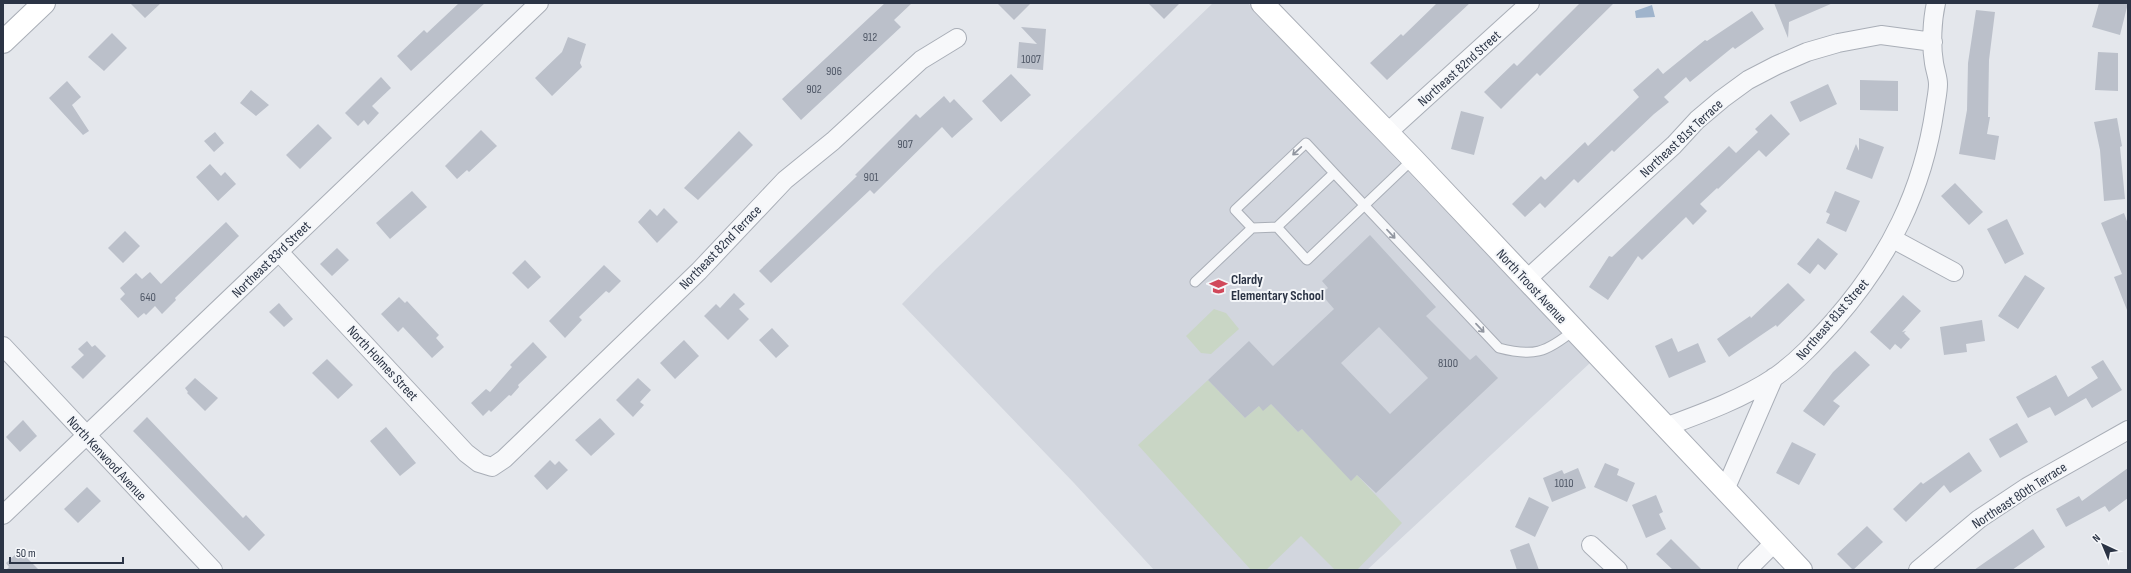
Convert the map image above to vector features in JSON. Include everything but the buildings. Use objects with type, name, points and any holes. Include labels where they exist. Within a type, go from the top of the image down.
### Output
[{"type":"street","points":[[3,42],[44,3]]},
{"type":"street","name":"Northeast 83rd Street","points":[[3,515],[539,3]]},
{"type":"street","name":"North Troost Avenue","points":[[1262,3],[1388,132],[1801,570]]},
{"type":"street","name":"Northeast 82nd Street","points":[[1388,132],[1530,3]]},
{"type":"street","name":"Northeast 81st Street","points":[[1665,427],[1738,398],[1774,377],[1792,364],[1817,340],[1852,300],[1893,239],[1911,201],[1931,135],[1938,84],[1934,63],[1933,42],[1936,3]]},
{"type":"street","name":"Northeast 81st Terrace","points":[[1526,280],[1674,145],[1697,120],[1748,80],[1807,52],[1838,43],[1881,35],[1933,42]]},
{"type":"street","name":"Northeast 82nd Terrace","points":[[492,467],[504,459],[699,270],[785,180],[833,142],[921,60],[957,38]]},
{"type":"street","points":[[1893,239],[1954,272]]},
{"type":"street","name":"North Holmes Street","points":[[279,252],[466,453],[479,463],[492,467]]},
{"type":"street","name":"North Kenwood Avenue","points":[[3,346],[213,570]]},
{"type":"street","points":[[1725,490],[1774,377]]},
{"type":"street","name":"Northeast 80th Terrace","points":[[1918,570],[1979,519],[2003,502],[2033,483],[2128,430]]},
{"type":"street","points":[[1747,570],[1774,542]]},
{"type":"street","points":[[1591,545],[1618,570]]},
{"type":"lane","points":[[1252,228],[1235,210],[1306,143],[1499,348],[1520,354],[1542,351],[1560,341],[1574,330]]},
{"type":"lane","points":[[1277,227],[1307,260],[1413,159]]},
{"type":"lane","points":[[1195,282],[1252,228],[1277,227],[1334,173]]},
{"type":"shaded area","name":"Clardy Elementary School","points":[[1213,3],[1248,3],[1590,363],[1367,570],[1154,570],[1074,483],[902,304],[936,269]]},
{"type":"green space","points":[[1214,309],[1226,313],[1239,329],[1211,354],[1201,353],[1186,336]]},
{"type":"green space","points":[[1208,380],[1245,418],[1259,406],[1271,404],[1298,432],[1302,429],[1351,480],[1357,475],[1402,523],[1357,570],[1335,570],[1301,536],[1266,570],[1251,570],[1138,445]]},
{"type":"water","points":[[1652,5],[1655,17],[1636,18],[1635,11]]},
{"type":"place","name":"Clardy Elementary School","points":[[1218,287]]}]
